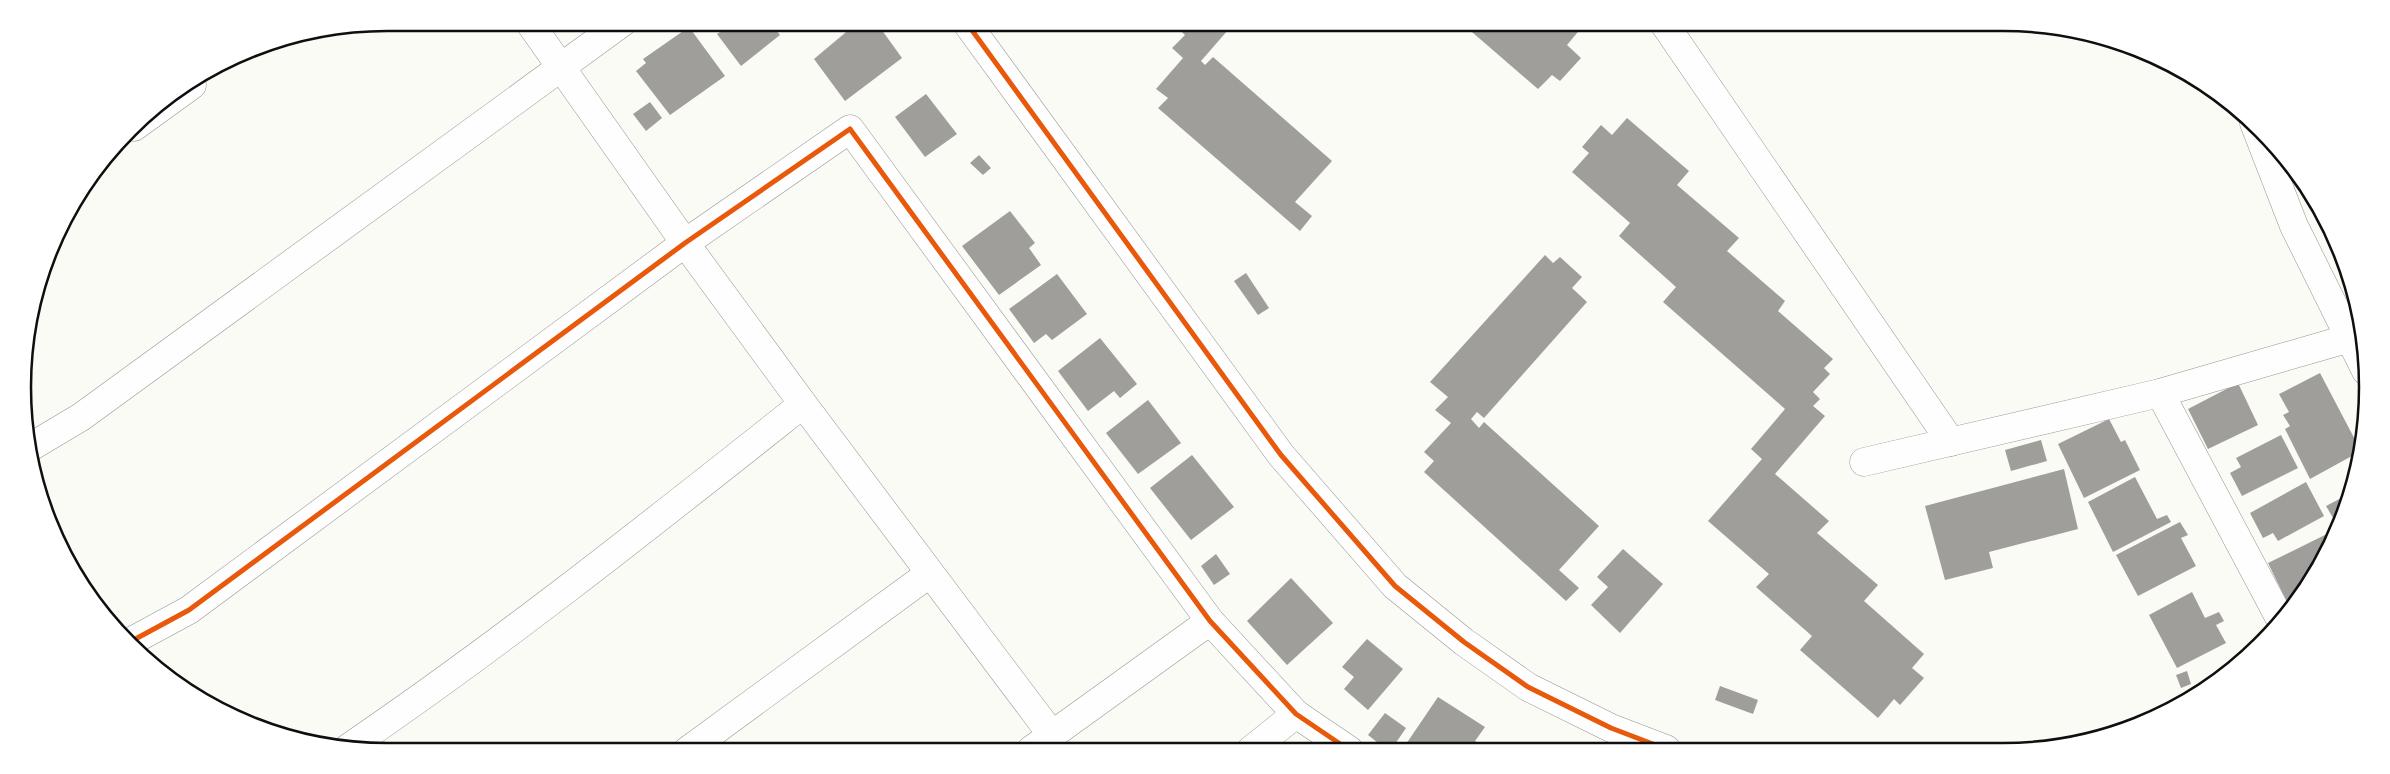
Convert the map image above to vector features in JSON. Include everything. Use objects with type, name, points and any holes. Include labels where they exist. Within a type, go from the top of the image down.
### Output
[{"type":"street","points":[[536,31],[685,243],[929,574],[1042,742],[1210,621]]},
{"type":"street","points":[[36,444],[81,417],[611,31]]},
{"type":"street","points":[[973,31],[1281,455],[1395,586],[1464,642],[1528,687],[1612,728],[1651,743]]},
{"type":"street","points":[[1669,31],[1951,442]]},
{"type":"street","points":[[135,639],[189,610],[685,243],[850,129],[1210,621],[1296,714],[1339,743]]},
{"type":"street","points":[[2262,142],[2294,226],[2357,352]]},
{"type":"street","points":[[1864,462],[2160,393],[2350,338]]},
{"type":"street","points":[[2160,393],[2277,613]]},
{"type":"street","points":[[358,741],[421,698],[565,592],[803,404]]},
{"type":"street","points":[[698,743],[929,574]]},
{"type":"street","points":[[1260,743],[1296,714]]},
{"type":"building","points":[[683,31],[692,31],[725,76],[670,115],[636,71],[646,63],[643,59]]},
{"type":"building","points":[[722,31],[777,31],[780,35],[741,66],[717,34]]},
{"type":"building","points":[[847,31],[882,31],[902,58],[845,101],[814,59]]},
{"type":"building","points":[[1181,31],[1227,31],[1201,61],[1205,65],[1213,57],[1332,161],[1295,202],[1312,216],[1300,231],[1158,108],[1168,98],[1156,89],[1183,58],[1172,48],[1185,35]]},
{"type":"building","points":[[1471,31],[1579,31],[1567,45],[1581,58],[1560,81],[1552,75],[1538,89]]},
{"type":"building","points":[[926,94],[957,134],[925,157],[895,117]]},
{"type":"building","points":[[650,102],[662,118],[646,131],[633,114]]},
{"type":"building","points":[[1627,118],[1689,171],[1677,185],[1739,238],[1727,251],[1785,301],[1778,311],[1833,359],[1824,368],[1830,374],[1813,392],[1820,399],[1813,406],[1825,416],[1775,474],[1829,521],[1817,533],[1878,585],[1864,601],[1924,654],[1912,668],[1924,678],[1900,705],[1894,699],[1878,718],[1800,650],[1812,636],[1756,587],[1769,574],[1708,521],[1762,459],[1751,449],[1785,409],[1663,302],[1676,287],[1619,236],[1630,223],[1572,172],[1589,153],[1582,147],[1601,125],[1612,135]]},
{"type":"building","points":[[979,155],[991,168],[983,175],[970,163]]},
{"type":"building","points":[[1010,211],[1035,243],[1029,248],[1041,265],[999,295],[962,246]]},
{"type":"building","points":[[1545,255],[1553,263],[1560,257],[1582,277],[1572,288],[1587,302],[1484,418],[1477,412],[1471,419],[1479,428],[1484,422],[1599,526],[1559,570],[1579,588],[1566,601],[1424,472],[1434,461],[1424,452],[1451,423],[1435,410],[1448,397],[1430,382]]},
{"type":"building","points":[[1246,273],[1269,308],[1258,315],[1234,281]]},
{"type":"building","points":[[1057,274],[1087,314],[1052,340],[1046,334],[1034,343],[1009,309]]},
{"type":"building","points":[[1100,338],[1137,384],[1120,398],[1114,391],[1088,411],[1058,371]]},
{"type":"building","points":[[2320,373],[2355,439],[2352,456],[2310,479],[2285,429],[2290,426],[2283,415],[2289,412],[2279,394]]},
{"type":"building","points":[[2238,383],[2258,425],[2208,449],[2188,409]]},
{"type":"building","points":[[1148,400],[1181,443],[1138,474],[1106,433]]},
{"type":"building","points":[[2109,419],[2121,442],[2125,440],[2140,470],[2084,498],[2058,444]]},
{"type":"building","points":[[2281,435],[2298,468],[2242,496],[2230,473],[2241,467],[2236,458]]},
{"type":"building","points":[[2041,440],[2047,461],[2011,471],[2005,450]]},
{"type":"building","points":[[1192,455],[1234,507],[1191,540],[1150,488]]},
{"type":"building","points":[[2064,469],[2078,529],[1989,552],[1993,568],[1945,580],[1925,506]]},
{"type":"building","points":[[2135,477],[2157,519],[2167,515],[2171,522],[2113,552],[2088,502]]},
{"type":"building","points":[[2306,482],[2324,516],[2278,541],[2273,533],[2263,538],[2250,513]]},
{"type":"building","points":[[2341,498],[2334,519],[2326,506]]},
{"type":"building","points":[[2180,522],[2188,535],[2181,538],[2196,566],[2138,596],[2116,555]]},
{"type":"building","points":[[2327,534],[2311,565],[2287,602],[2268,563]]},
{"type":"building","points":[[1623,549],[1663,584],[1620,633],[1591,605],[1608,587],[1597,577]]},
{"type":"building","points":[[1216,554],[1230,574],[1214,585],[1201,566]]},
{"type":"building","points":[[1291,578],[1333,623],[1287,665],[1247,621]]},
{"type":"building","points":[[2192,592],[2205,618],[2219,612],[2224,621],[2216,625],[2226,643],[2177,668],[2149,615]]},
{"type":"building","points":[[1367,639],[1403,669],[1368,710],[1344,689],[1354,677],[1342,667]]},
{"type":"building","points":[[2187,671],[2191,684],[2181,688],[2176,675]]},
{"type":"building","points":[[1720,686],[1758,700],[1753,714],[1715,700]]},
{"type":"building","points":[[1438,697],[1485,727],[1475,741],[1478,743],[1407,743]]},
{"type":"building","points":[[1385,713],[1406,728],[1396,743],[1378,743],[1368,735]]},
{"type":"cycle path","points":[[973,31],[1281,455],[1395,586],[1464,642],[1528,687],[1611,728],[1650,743]]},
{"type":"cycle path","points":[[135,639],[189,610],[685,243],[850,129],[1210,621],[1296,714],[1339,743]]}]
